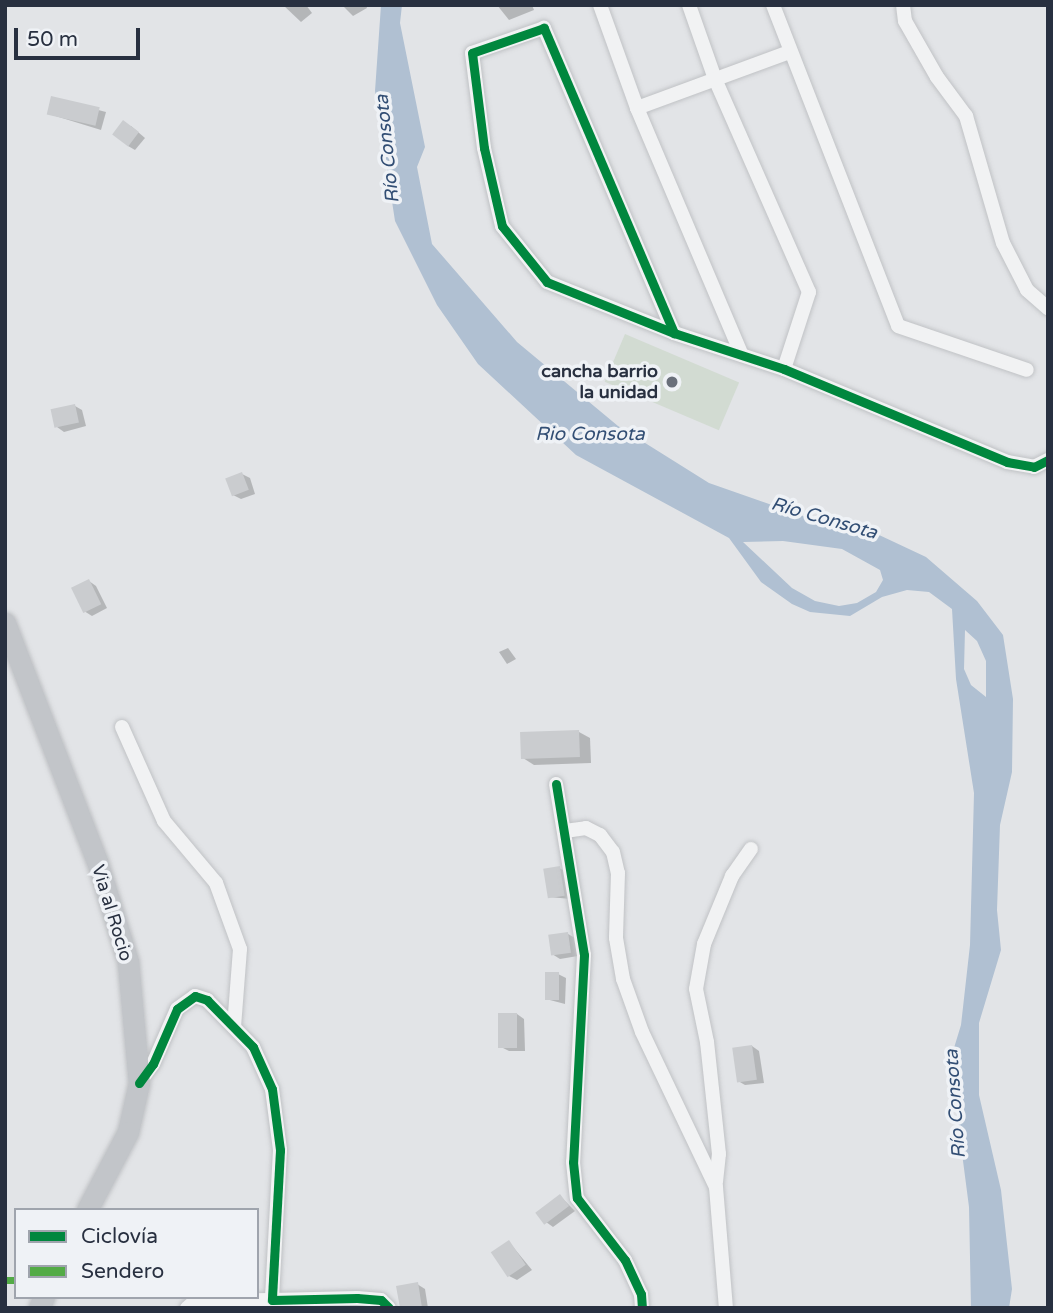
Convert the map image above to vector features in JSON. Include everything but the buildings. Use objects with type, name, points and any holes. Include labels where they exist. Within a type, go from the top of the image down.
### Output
[{"type":"main road","name":"Via al Rocio","points":[[5,622],[97,861],[128,962],[139,1083],[128,1132],[89,1208]]},
{"type":"street","points":[[600,5],[637,108],[742,355]]},
{"type":"street","points":[[689,5],[715,79],[809,292],[784,369]]},
{"type":"street","points":[[772,5],[898,326],[1027,370]]},
{"type":"street","points":[[903,5],[905,21],[937,77],[966,116],[1003,243],[1027,290],[1048,308]]},
{"type":"street","points":[[674,333],[544,28],[472,52],[484,148],[502,226],[547,282],[674,333],[784,369],[1007,462],[1034,467],[1048,460]]},
{"type":"street","points":[[637,108],[789,52]]},
{"type":"street","points":[[122,727],[164,821],[216,883],[240,949],[234,1027]]},
{"type":"street","points":[[556,784],[584,955],[573,1162],[577,1198],[625,1259],[641,1294],[642,1308]]},
{"type":"street","points":[[565,831],[586,828],[600,835],[613,852],[618,873],[616,938],[624,979],[642,1032],[716,1187]]},
{"type":"street","points":[[726,1308],[716,1187],[719,1154],[707,1042],[696,989],[704,944],[733,876],[751,849]]},
{"type":"street","points":[[139,1083],[153,1064],[177,1009],[195,996],[207,1000],[253,1048],[272,1089],[280,1150],[272,1300]]},
{"type":"street","points":[[187,1308],[195,1301],[357,1298],[381,1300],[389,1308]]},
{"type":"shaded area","name":"cancha barrio la unidad","points":[[625,334],[739,382],[719,430],[605,382]]},
{"type":"water","name":"Rio Consota","points":[[381,5],[402,5],[400,23],[425,147],[417,167],[432,244],[517,342],[618,426],[709,483],[823,523],[877,534],[926,557],[977,601],[1003,635],[1013,699],[1012,772],[1000,825],[997,910],[1001,950],[979,1023],[979,1095],[1001,1190],[1012,1289],[1009,1308],[971,1308],[969,1207],[950,1061],[961,1025],[970,945],[974,793],[956,679],[952,609],[929,592],[907,590],[882,597],[850,616],[810,612],[792,604],[761,582],[729,538],[576,455],[478,364],[437,305],[395,221],[375,91]],"holes":[[[783,541],[842,549],[880,570],[883,580],[876,592],[857,603],[839,606],[815,601],[792,588],[743,542]],[[965,630],[977,641],[986,661],[986,697],[971,685],[964,669]]]},
{"type":"marked path","points":[[5,1280],[14,1280]]},
{"type":"cycle path","points":[[674,333],[544,28],[472,53],[484,148],[502,226],[547,282],[674,333],[784,369],[1007,462],[1034,467],[1048,460]]},
{"type":"cycle path","points":[[556,784],[584,955],[573,1162],[577,1198],[625,1260],[641,1294],[642,1308]]},
{"type":"cycle path","points":[[139,1083],[153,1064],[177,1009],[195,996],[207,1000],[253,1047],[272,1089],[280,1150],[272,1300],[357,1298],[381,1300],[389,1308]]},
{"type":"place","name":"cancha barrio la unidad","points":[[672,382]]},
{"type":"water label","name":"Río Consota","points":[[388,149]]},
{"type":"water label","name":"Río Consota","points":[[824,519]]},
{"type":"water label","name":"Río Consota","points":[[956,1104]]}]
